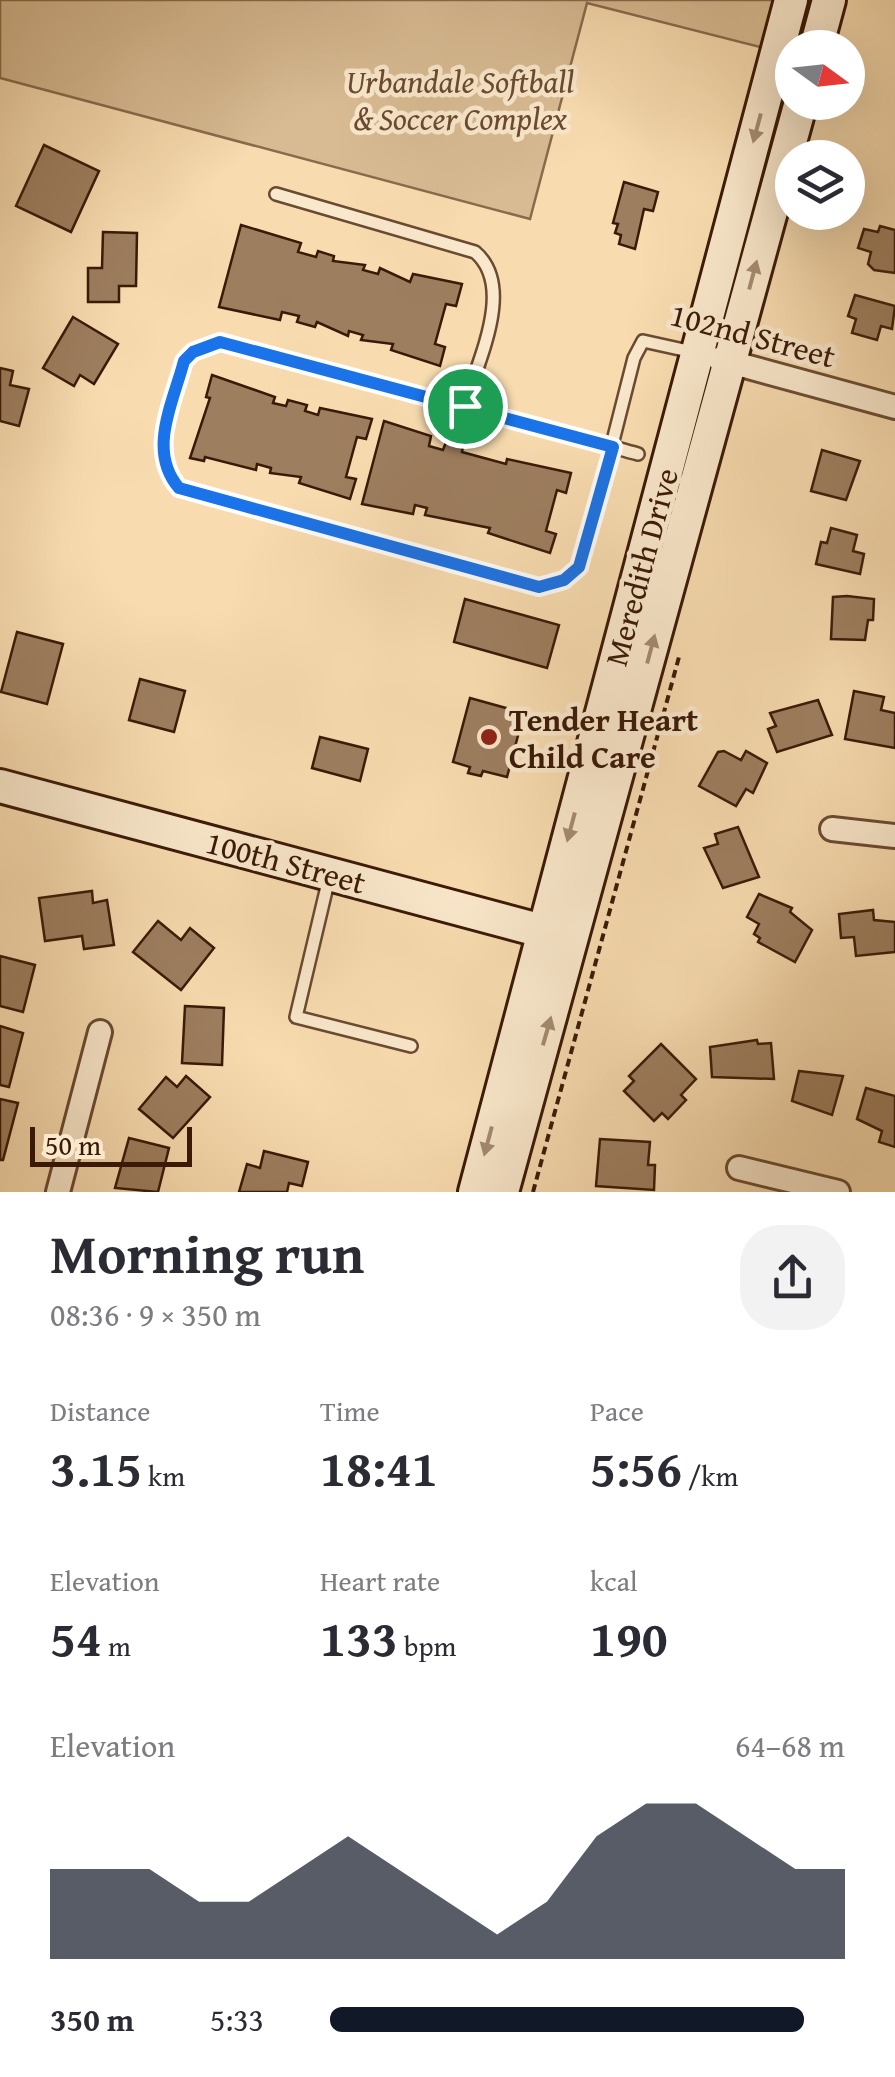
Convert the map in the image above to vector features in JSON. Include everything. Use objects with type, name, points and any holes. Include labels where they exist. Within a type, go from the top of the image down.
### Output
[{"type":"main road","name":"Meredith Drive","points":[[502,1192],[557,935],[697,353],[791,0]]},
{"type":"main road","points":[[821,30],[829,0]]},
{"type":"main road","name":"Meredith Drive","points":[[475,1192],[557,935],[729,361],[795,120]]},
{"type":"main road","name":"100th Street","points":[[0,786],[557,935]]},
{"type":"street","name":"102nd Street","points":[[697,353],[895,406]]},
{"type":"street","points":[[832,830],[895,836]]},
{"type":"street","points":[[58,1192],[100,1032]]},
{"type":"street","points":[[739,1168],[838,1192]]},
{"type":"lane","points":[[276,194],[475,252],[486,262],[495,296],[465,406]]},
{"type":"lane","points":[[613,447],[584,559],[564,580],[539,587],[179,488],[164,464],[161,449],[184,361],[193,352],[220,342],[465,406],[613,447],[638,454]]},
{"type":"lane","name":"102nd Street","points":[[613,447],[638,347],[652,342],[697,353]]},
{"type":"lane","points":[[330,874],[296,1017],[411,1046]]},
{"type":"green space","name":"Urbandale Softball & Soccer Complex","points":[[0,0],[777,0],[764,48],[587,3],[530,219],[0,78]]},
{"type":"building","points":[[44,145],[99,171],[71,232],[16,206]]},
{"type":"building","points":[[624,182],[658,192],[653,211],[644,209],[635,249],[619,244],[621,235],[615,233],[618,224],[613,223]]},
{"type":"building","points":[[241,225],[301,243],[298,252],[316,257],[318,251],[334,256],[333,261],[365,265],[363,270],[378,274],[380,268],[410,282],[413,274],[462,284],[456,306],[446,304],[435,344],[445,347],[440,366],[391,350],[393,344],[361,340],[363,335],[349,331],[348,336],[317,322],[315,327],[297,322],[299,316],[282,312],[280,320],[219,307]]},
{"type":"building","points":[[880,226],[895,230],[895,273],[874,270],[868,264],[871,252],[858,248],[864,230],[878,232]]},
{"type":"building","points":[[103,232],[137,233],[136,286],[119,286],[119,302],[88,302],[88,268],[102,268]]},
{"type":"building","points":[[855,295],[895,306],[892,329],[881,326],[877,340],[852,333],[856,319],[848,316]]},
{"type":"building","points":[[73,317],[118,344],[94,384],[80,375],[74,386],[43,368]]},
{"type":"building","points":[[0,368],[13,371],[10,385],[29,389],[19,426],[0,421]]},
{"type":"building","points":[[212,375],[275,397],[273,403],[286,406],[288,400],[307,405],[305,411],[318,415],[320,408],[372,419],[366,439],[357,437],[346,477],[356,479],[350,499],[299,483],[301,477],[270,473],[271,468],[257,464],[256,470],[205,457],[204,461],[190,458],[210,398],[206,397]]},
{"type":"building","points":[[384,421],[431,436],[429,446],[443,450],[446,442],[463,447],[462,452],[506,464],[507,459],[571,473],[566,493],[557,490],[546,531],[556,534],[550,553],[488,533],[490,528],[425,515],[427,508],[415,505],[413,514],[362,504]]},
{"type":"building","points":[[822,450],[860,461],[846,500],[811,491]]},
{"type":"building","points":[[831,528],[857,535],[853,551],[864,554],[860,574],[816,564],[821,542],[827,543]]},
{"type":"building","points":[[833,597],[874,599],[873,620],[868,620],[865,640],[831,639]]},
{"type":"building","points":[[465,599],[559,625],[547,668],[454,642]]},
{"type":"building","points":[[17,632],[63,644],[47,704],[1,692]]},
{"type":"building","points":[[140,679],[185,691],[174,732],[129,720]]},
{"type":"building","points":[[854,691],[884,697],[881,710],[895,713],[895,748],[845,739]]},
{"type":"building","name":"Tender Heart Child Care","points":[[470,698],[524,713],[507,777],[483,771],[481,776],[468,773],[470,767],[453,762]]},
{"type":"building","points":[[818,700],[832,735],[777,752],[768,729],[776,726],[770,713]]},
{"type":"building","points":[[320,737],[368,749],[360,781],[312,768]]},
{"type":"building","points":[[746,751],[767,763],[753,793],[746,789],[736,806],[699,786],[718,752],[741,760]]},
{"type":"building","points":[[738,827],[759,877],[723,888],[704,848],[718,844],[715,834]]},
{"type":"building","points":[[92,891],[93,903],[107,900],[114,945],[84,949],[82,936],[45,941],[39,898]]},
{"type":"building","points":[[759,894],[792,908],[790,912],[812,930],[795,962],[758,942],[760,938],[754,934],[759,924],[747,917]]},
{"type":"building","points":[[873,910],[874,920],[895,922],[895,952],[856,956],[854,937],[841,938],[839,914]]},
{"type":"building","points":[[158,921],[181,940],[190,928],[214,948],[181,990],[133,952]]},
{"type":"building","points":[[0,956],[35,965],[23,1012],[0,1006]]},
{"type":"building","points":[[185,1006],[224,1008],[222,1065],[182,1063]]},
{"type":"building","points":[[0,1026],[23,1033],[9,1087],[0,1085]]},
{"type":"building","points":[[757,1040],[758,1044],[771,1043],[774,1079],[712,1077],[710,1047]]},
{"type":"building","points":[[661,1044],[696,1079],[681,1095],[686,1100],[668,1119],[662,1113],[654,1121],[624,1091],[634,1081],[629,1076]]},
{"type":"building","points":[[799,1071],[843,1076],[832,1115],[792,1101]]},
{"type":"building","points":[[186,1076],[210,1097],[173,1138],[139,1109],[166,1077],[177,1087]]},
{"type":"building","points":[[866,1088],[895,1096],[895,1147],[879,1142],[882,1131],[857,1119]]},
{"type":"building","points":[[0,1099],[18,1103],[3,1160],[0,1160]]},
{"type":"building","points":[[129,1138],[169,1148],[158,1192],[115,1188]]},
{"type":"building","points":[[600,1139],[650,1142],[648,1165],[655,1165],[654,1190],[596,1186]]},
{"type":"building","points":[[264,1151],[308,1162],[302,1186],[289,1183],[287,1192],[239,1192],[247,1164],[260,1168]]},
{"type":"place","name":"Tender Heart Child Care","points":[[489,737]]},
{"type":"route","points":[[220,342],[465,406],[613,447],[584,559],[564,580],[539,587],[179,488],[170,478],[161,449],[184,361],[193,352],[220,342]]}]
